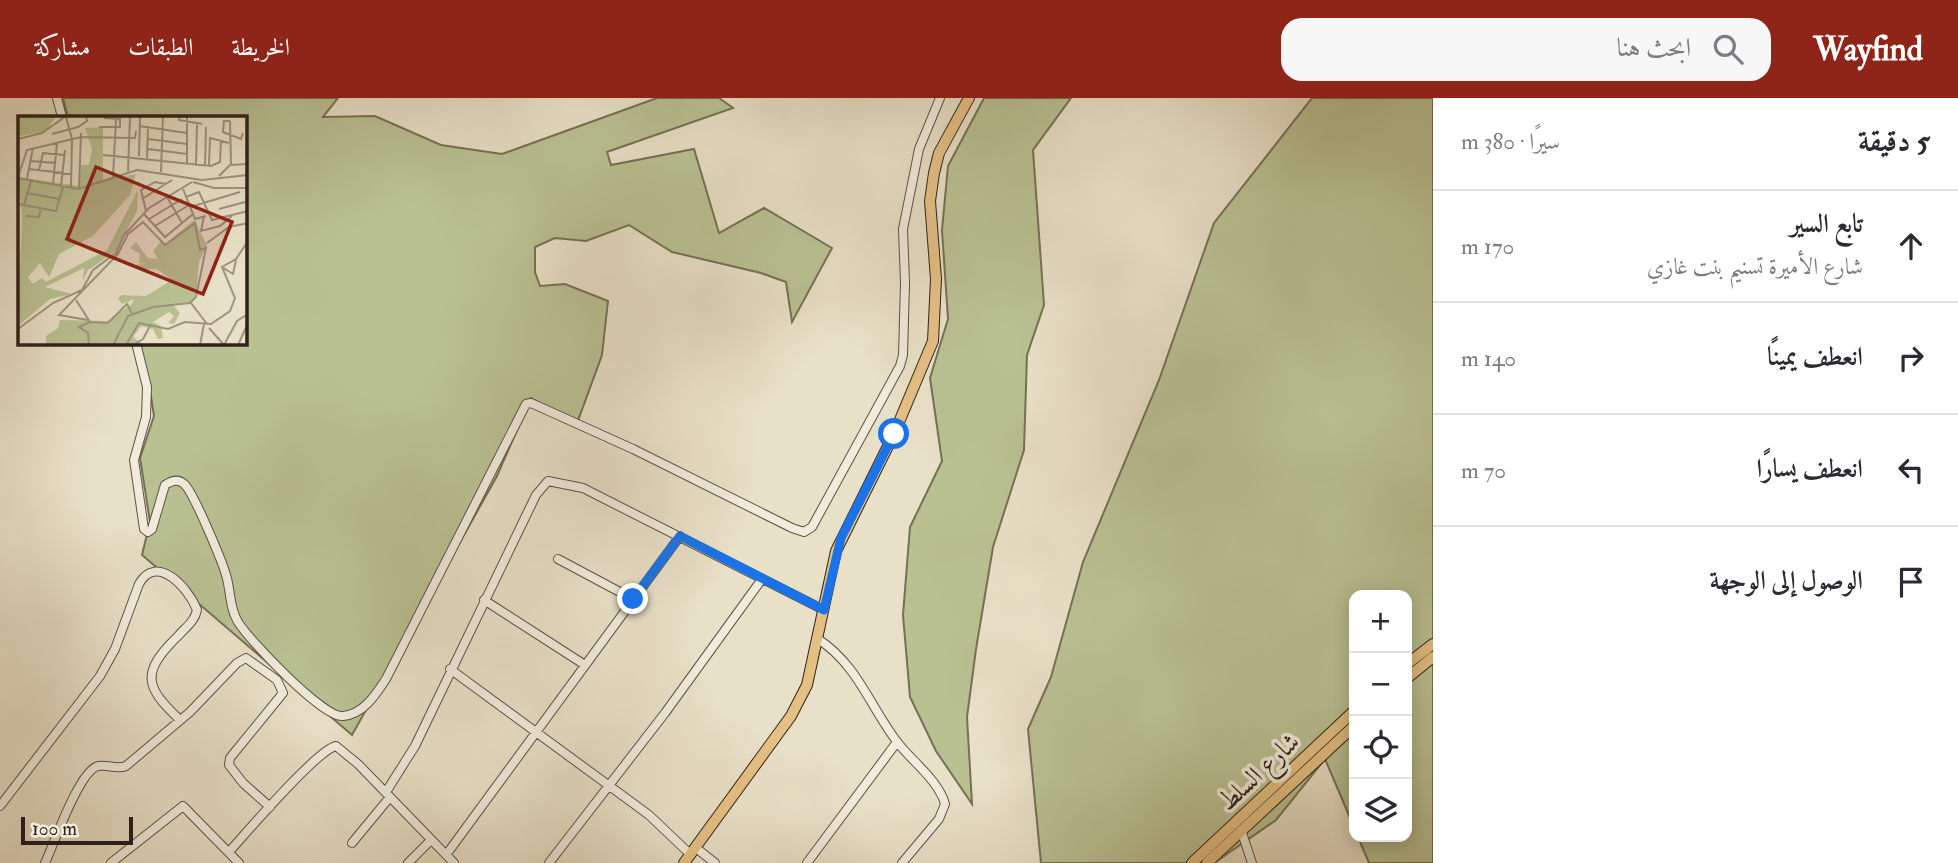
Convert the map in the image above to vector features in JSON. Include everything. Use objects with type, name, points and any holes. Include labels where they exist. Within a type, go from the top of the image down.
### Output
[{"type":"main road","points":[[690,855],[791,716],[807,685],[841,538],[894,434],[929,354],[935,329],[936,279],[930,201],[934,173],[948,133],[969,98]]},
{"type":"main road","points":[[1412,660],[1433,645]]},
{"type":"main road","points":[[1412,674],[1433,657]]},
{"type":"main road","name":"شارع السلط","points":[[1192,863],[1349,716]]},
{"type":"main road","name":"شارع السلط","points":[[1207,863],[1349,731]]},
{"type":"street","points":[[57,98],[62,116]]},
{"type":"street","points":[[136,345],[147,387],[146,417],[134,460],[145,531],[153,527],[165,485],[175,481],[183,483],[192,495],[219,555],[227,578],[231,604],[239,624],[293,681],[326,710],[335,716],[346,716],[364,707],[386,679],[526,404],[531,403],[633,449],[801,532],[810,529],[900,366],[903,355],[905,283],[903,229],[919,149],[940,98]]},
{"type":"street","points":[[352,844],[388,795],[415,746],[536,495],[548,481],[583,488],[824,610]]},
{"type":"street","points":[[446,855],[680,536]]},
{"type":"street","points":[[558,559],[633,599]]},
{"type":"street","points":[[0,806],[100,676],[115,649],[144,576],[156,570],[163,571],[197,607],[194,620],[161,654],[151,676],[153,692],[180,720]]},
{"type":"street","points":[[549,863],[611,786],[762,579]]},
{"type":"street","points":[[484,600],[585,665]]},
{"type":"street","points":[[818,639],[833,649],[855,673],[897,742],[940,791],[945,804],[939,819],[902,863]]},
{"type":"street","points":[[45,863],[80,785],[91,770],[102,765],[117,769],[126,766],[180,720],[242,660],[251,660],[277,680],[282,688],[281,697],[230,758],[229,765],[243,783],[270,807]]},
{"type":"street","points":[[450,669],[537,730],[662,824],[690,855],[715,863]]},
{"type":"street","points":[[807,863],[897,742]]},
{"type":"street","points":[[229,852],[270,807],[333,746],[349,755],[454,863]]},
{"type":"street","points":[[111,863],[183,806],[239,863]]},
{"type":"street","points":[[1241,830],[1252,863]]},
{"type":"street","points":[[408,863],[432,840]]},
{"type":"green space","points":[[63,98],[338,98],[323,117],[375,116],[441,145],[502,154],[657,98],[719,98],[733,108],[607,152],[611,165],[694,149],[719,233],[764,208],[832,248],[792,322],[786,282],[761,273],[672,252],[629,225],[586,241],[555,238],[535,247],[535,272],[540,286],[565,284],[608,301],[602,355],[576,426],[531,398],[497,476],[352,735],[142,555],[150,522],[140,458],[154,416],[148,377],[138,345],[247,345],[247,116],[68,116]]},
{"type":"green space","points":[[984,98],[1071,98],[1033,150],[1044,305],[1027,355],[1024,450],[993,547],[976,649],[967,717],[972,804],[936,751],[910,697],[903,615],[910,527],[942,461],[930,378],[948,319],[942,230],[948,166]]},
{"type":"green space","points":[[1312,98],[1433,98],[1433,863],[1369,863],[1360,842],[1412,842],[1412,590],[1349,590],[1349,815],[1325,759],[1276,820],[1214,863],[1041,863],[1028,729],[1051,677],[1083,562],[1159,380],[1214,223]]},
{"type":"route","points":[[633,599],[680,536],[824,610],[831,570],[841,538],[894,434]]}]
